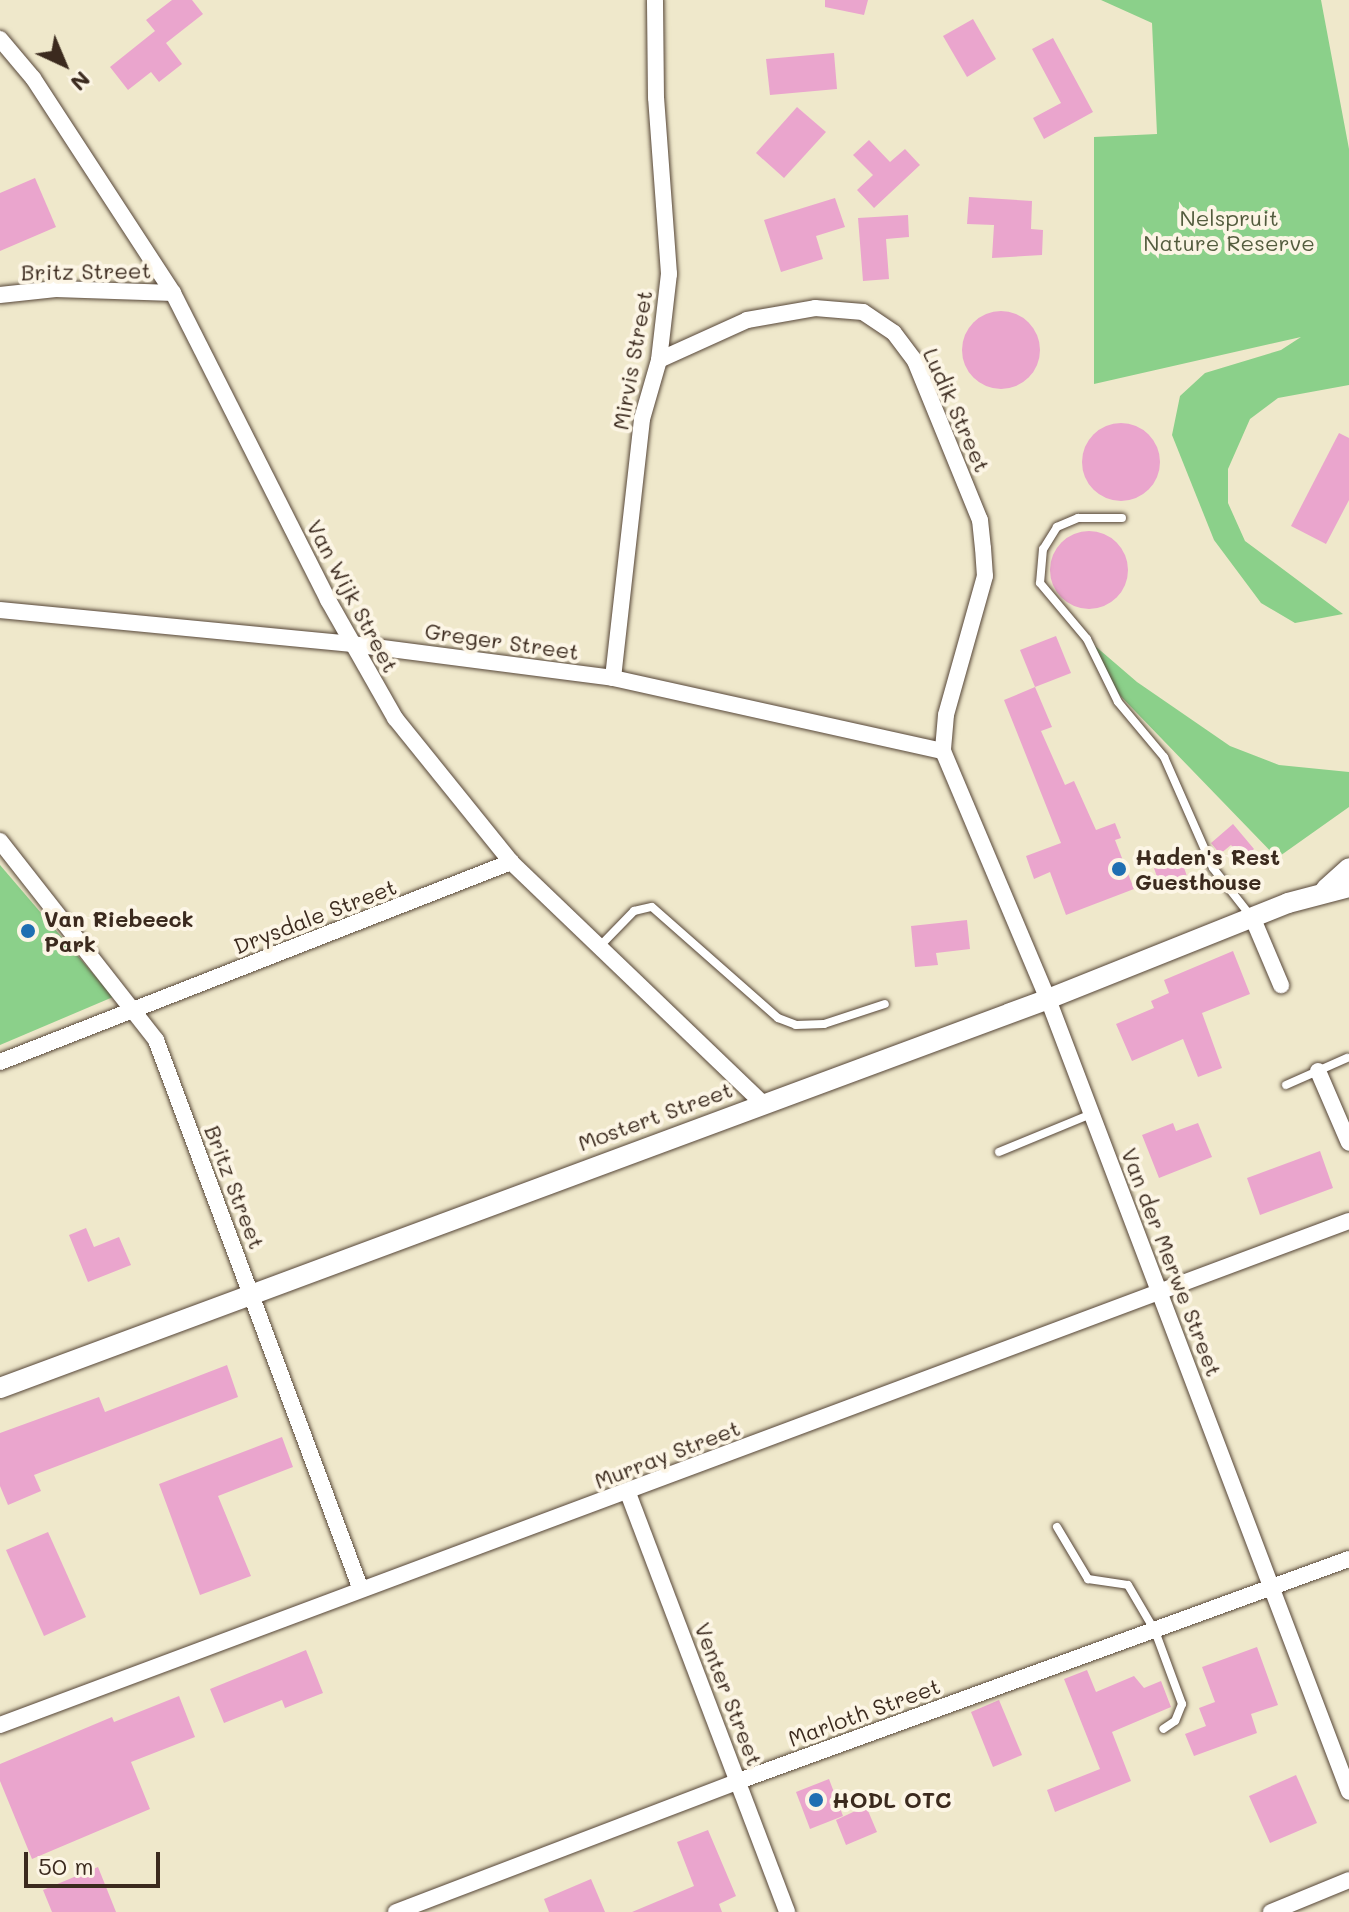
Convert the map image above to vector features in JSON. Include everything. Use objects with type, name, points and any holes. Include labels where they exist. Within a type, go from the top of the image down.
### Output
[{"type":"street","name":"Mirvis Street","points":[[613,678],[642,419],[659,360],[669,274],[656,98],[655,0]]},
{"type":"street","name":"Van Wijk Street","points":[[0,39],[33,78],[173,293],[352,644],[395,718],[511,862],[761,1102]]},
{"type":"street","name":"Britz Street","points":[[0,295],[56,289],[173,293]]},
{"type":"street","name":"Ludik Street","points":[[659,360],[747,320],[815,308],[863,312],[894,333],[915,361],[980,520],[983,548],[985,576],[946,715],[943,751]]},
{"type":"street","name":"Greger Street","points":[[0,610],[352,644],[613,678],[943,751]]},
{"type":"street","name":"Van der Merwe Street","points":[[943,751],[1048,999],[1161,1289],[1349,1792]]},
{"type":"street","name":"Britz Street","points":[[0,841],[137,1009],[156,1040],[360,1587]]},
{"type":"street","name":"Drysdale Street","points":[[0,1062],[511,862]]},
{"type":"street","name":"Mostert Street","points":[[1326,889],[1349,868]]},
{"type":"street","name":"Mostert Street","points":[[0,1388],[761,1102],[1048,999],[1326,889],[1349,887]]},
{"type":"street","points":[[1253,919],[1281,985]]},
{"type":"street","points":[[1318,1071],[1349,1143]]},
{"type":"street","name":"Murray Street","points":[[0,1725],[360,1587],[628,1493],[1161,1289],[1349,1221]]},
{"type":"street","name":"Venter Street","points":[[628,1493],[787,1912]]},
{"type":"street","name":"Marloth Street","points":[[396,1912],[739,1781],[1272,1590],[1349,1559]]},
{"type":"street","points":[[1271,1912],[1349,1880]]},
{"type":"lane","points":[[1122,518],[1078,518],[1057,527],[1043,549],[1040,583],[1087,639],[1118,702],[1164,757],[1213,868],[1253,919]]},
{"type":"lane","points":[[600,946],[634,911],[652,907],[778,1018],[796,1025],[824,1024],[885,1004]]},
{"type":"lane","points":[[1286,1085],[1347,1058]]},
{"type":"lane","points":[[999,1152],[1091,1114]]},
{"type":"lane","points":[[1057,1527],[1088,1579],[1128,1585],[1155,1631],[1182,1704],[1175,1721],[1163,1729]]},
{"type":"green space","name":"Nelspruit Nature Reserve","points":[[1101,0],[1321,0],[1349,149],[1349,385],[1278,398],[1250,419],[1228,469],[1228,503],[1245,541],[1343,614],[1295,623],[1261,603],[1214,540],[1172,435],[1180,396],[1205,373],[1281,350],[1301,337],[1094,384],[1094,137],[1157,134],[1152,23]]},
{"type":"green space","points":[[1087,639],[1137,682],[1230,746],[1279,765],[1349,772],[1349,807],[1277,858],[1105,680]]},
{"type":"green space","name":"Van Riebeeck Park","points":[[0,865],[113,997],[0,1045]]},
{"type":"building","points":[[172,0],[192,0],[203,14],[166,43],[182,64],[159,82],[151,72],[128,90],[110,67],[155,31],[146,20]]},
{"type":"building","points":[[825,0],[868,0],[864,15],[825,7]]},
{"type":"building","points":[[973,19],[996,59],[967,77],[943,36]]},
{"type":"building","points":[[1053,38],[1093,112],[1044,139],[1033,118],[1061,103],[1032,49]]},
{"type":"building","points":[[834,53],[837,89],[770,95],[766,59]]},
{"type":"building","points":[[797,107],[826,132],[784,178],[756,153]]},
{"type":"building","points":[[869,140],[890,162],[905,149],[920,165],[874,208],[857,190],[873,175],[853,155]]},
{"type":"building","points":[[35,178],[56,227],[0,251],[0,193]]},
{"type":"building","points":[[969,197],[1032,201],[1031,229],[1043,230],[1042,255],[992,258],[994,225],[967,224]]},
{"type":"building","points":[[835,198],[845,227],[816,236],[823,259],[781,272],[764,220]]},
{"type":"building","points":[[908,215],[909,237],[886,239],[889,279],[863,281],[858,218]]},
{"type":"building","points":[[1001,311],[1016,314],[1028,323],[1037,335],[1040,350],[1037,365],[1028,377],[1016,386],[1001,389],[986,386],[974,377],[965,365],[962,350],[965,335],[974,323],[986,314]]},
{"type":"building","points":[[1121,423],[1136,426],[1148,435],[1157,447],[1160,462],[1157,477],[1148,489],[1136,498],[1121,501],[1106,498],[1094,489],[1085,477],[1082,462],[1085,447],[1094,435],[1106,426]]},
{"type":"building","points":[[1339,433],[1349,438],[1349,500],[1326,544],[1291,526]]},
{"type":"building","points":[[1089,531],[1104,534],[1116,543],[1125,555],[1128,570],[1125,585],[1116,597],[1104,606],[1089,609],[1074,606],[1062,597],[1053,585],[1050,570],[1053,555],[1062,543],[1074,534]]},
{"type":"building","points":[[1056,636],[1071,673],[1035,687],[1020,650]]},
{"type":"building","points":[[1035,687],[1052,727],[1041,731],[1065,785],[1074,781],[1096,830],[1115,823],[1121,838],[1115,840],[1134,889],[1066,915],[1050,872],[1034,879],[1026,856],[1061,843],[1004,700]]},
{"type":"building","points":[[1233,824],[1254,849],[1243,859],[1231,845],[1220,854],[1211,843]]},
{"type":"building","points":[[1181,859],[1189,882],[1162,892],[1154,868]]},
{"type":"building","points":[[967,920],[970,949],[936,953],[938,965],[915,967],[911,926]]},
{"type":"building","points":[[1233,951],[1250,994],[1202,1013],[1222,1068],[1198,1077],[1183,1039],[1132,1061],[1116,1024],[1154,1008],[1151,1001],[1169,993],[1164,980]]},
{"type":"building","points":[[1173,1123],[1176,1131],[1198,1123],[1212,1157],[1159,1178],[1142,1135]]},
{"type":"building","points":[[1320,1151],[1333,1188],[1260,1215],[1247,1178]]},
{"type":"building","points":[[86,1228],[94,1247],[119,1237],[131,1265],[88,1282],[69,1235]]},
{"type":"building","points":[[227,1365],[238,1397],[34,1475],[41,1491],[8,1505],[0,1486],[0,1433],[99,1397],[105,1412]]},
{"type":"building","points":[[282,1437],[293,1467],[218,1496],[251,1576],[200,1595],[159,1484]]},
{"type":"building","points":[[48,1532],[86,1617],[44,1636],[6,1550]]},
{"type":"building","points":[[1257,1647],[1278,1705],[1251,1714],[1257,1733],[1194,1756],[1185,1734],[1206,1726],[1199,1708],[1215,1702],[1202,1667]]},
{"type":"building","points":[[306,1650],[323,1693],[285,1708],[282,1700],[224,1723],[210,1689]]},
{"type":"building","points":[[1087,1670],[1096,1692],[1134,1676],[1144,1688],[1161,1681],[1171,1707],[1112,1732],[1131,1781],[1055,1812],[1047,1790],[1100,1769],[1064,1679]]},
{"type":"building","points":[[179,1696],[195,1737],[131,1762],[150,1809],[32,1859],[0,1781],[0,1764],[112,1717],[114,1722]]},
{"type":"building","points":[[999,1700],[1022,1755],[993,1767],[971,1712]]},
{"type":"building","points":[[1296,1775],[1317,1823],[1270,1843],[1249,1796]]},
{"type":"building","points":[[829,1779],[843,1816],[810,1829],[796,1792]]},
{"type":"building","points":[[866,1806],[877,1832],[846,1845],[836,1820]]},
{"type":"building","points":[[708,1830],[736,1896],[719,1904],[722,1912],[632,1912],[694,1886],[677,1842]]},
{"type":"building","points":[[98,1867],[116,1912],[52,1912],[43,1890]]},
{"type":"building","points":[[591,1879],[605,1912],[549,1912],[544,1899]]},
{"type":"place","name":"Haden's Rest Guesthouse","points":[[1119,869]]},
{"type":"place","name":"Van Riebeeck Park","points":[[28,931]]},
{"type":"place","name":"HODL OTC","points":[[816,1800]]}]
